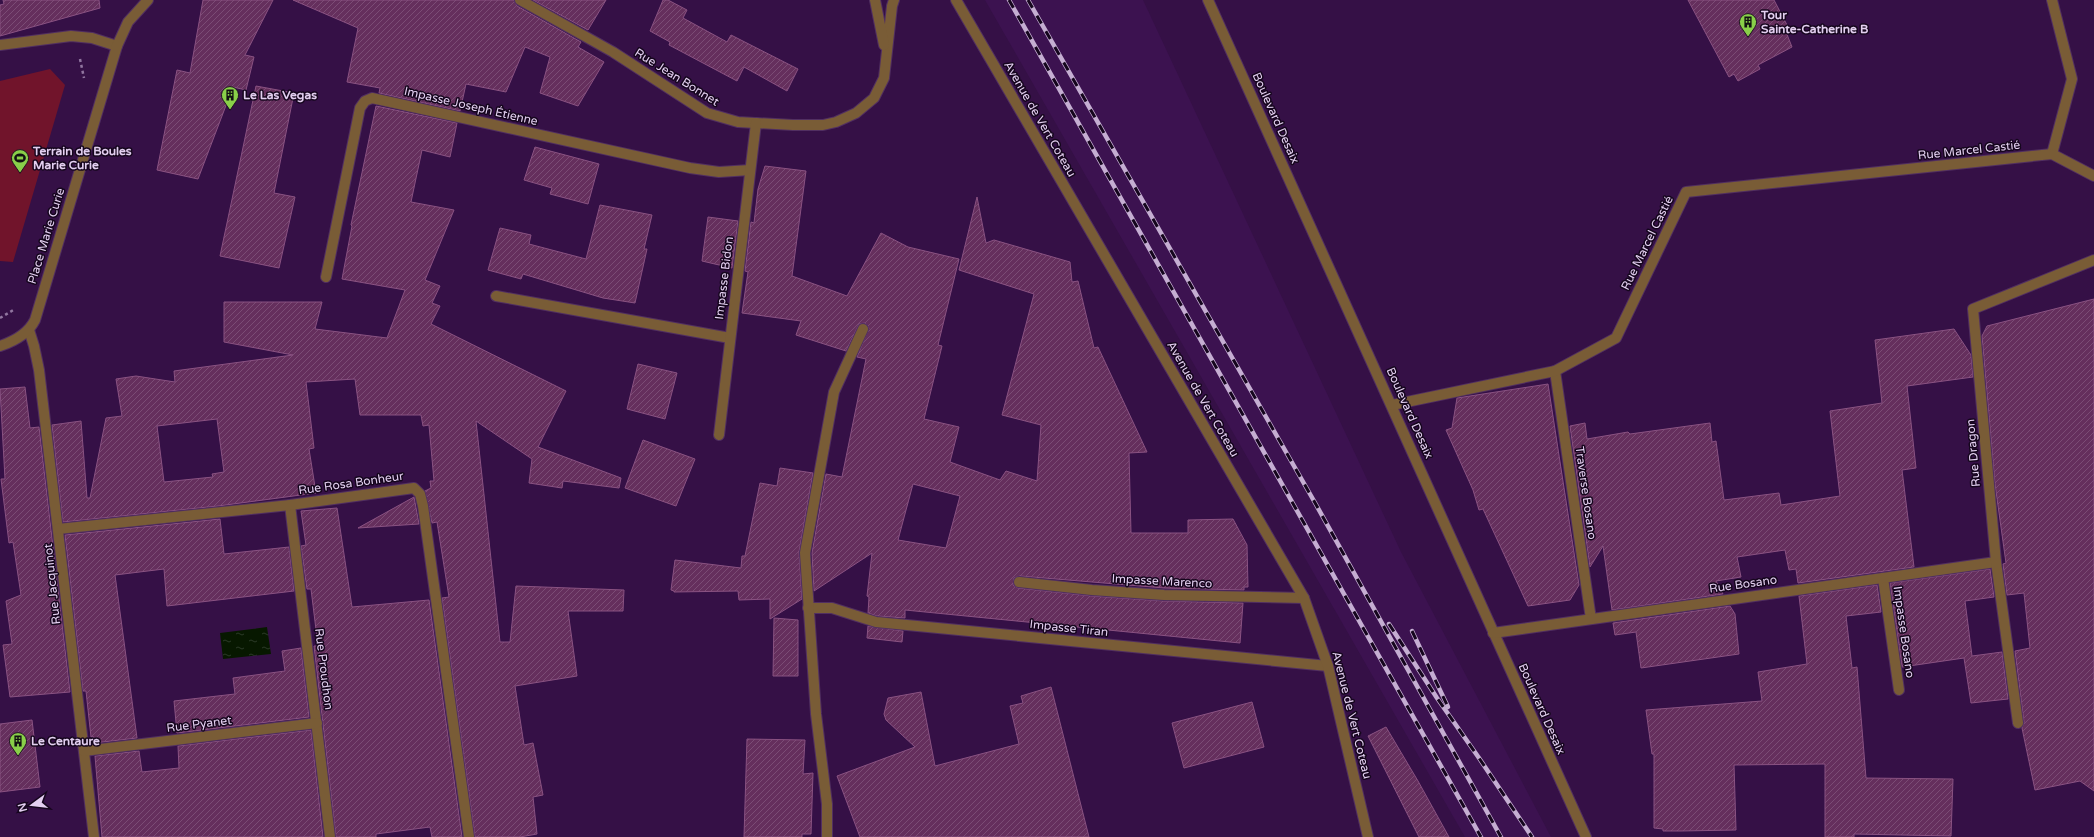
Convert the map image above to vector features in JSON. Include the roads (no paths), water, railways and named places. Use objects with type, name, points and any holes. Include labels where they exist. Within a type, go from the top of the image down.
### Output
[{"type":"street","name":"Place Marie Curie","points":[[0,346],[12,342],[29,330],[35,320],[116,46],[128,22],[148,0]]},
{"type":"street","name":"Rue Jean Bonnet","points":[[520,0],[613,52],[707,113],[727,120],[756,123],[823,125],[836,122],[856,113],[874,98],[880,88],[884,78],[892,2]]},
{"type":"street","name":"Rue Jean Bonnet","points":[[875,0],[886,53]]},
{"type":"street","name":"Avenue de Vert Coteau","points":[[956,0],[1304,598],[1328,666],[1368,837]]},
{"type":"street","name":"Boulevard Desaix","points":[[1208,0],[1586,837]]},
{"type":"street","points":[[2052,0],[2072,80],[2052,154],[2094,176]]},
{"type":"street","points":[[0,45],[71,36],[92,38],[116,46]]},
{"type":"street","name":"Impasse Joseph Étienne","points":[[326,278],[360,108],[368,99],[376,98],[414,106],[690,168],[720,172],[750,170]]},
{"type":"street","name":"Impasse Bidon","points":[[719,435],[756,123]]},
{"type":"street","name":"Rue Marcel Castié","points":[[1392,405],[1555,371],[1616,338],[1686,192],[2052,154]]},
{"type":"street","name":"Rue Dragon","points":[[2018,723],[1996,562],[1973,309],[2094,260]]},
{"type":"street","points":[[496,296],[730,338]]},
{"type":"street","points":[[827,837],[827,804],[816,714],[805,553],[834,392],[863,329]]},
{"type":"street","name":"Rue Jacquinot","points":[[29,330],[39,370],[94,837]]},
{"type":"street","name":"Traverse Bosano","points":[[1555,371],[1591,619]]},
{"type":"street","name":"Rue Rosa Bonheur","points":[[58,528],[290,505],[414,488],[420,494],[469,837]]},
{"type":"street","name":"Rue Proudhon","points":[[290,505],[318,723],[330,837]]},
{"type":"street","name":"Rue Bosano","points":[[1493,633],[1996,562]]},
{"type":"street","name":"Impasse Bosano","points":[[1883,578],[1899,690]]},
{"type":"street","name":"Impasse Marenco","points":[[1020,582],[1092,590],[1164,595],[1304,598]]},
{"type":"street","name":"Impasse Tiran","points":[[808,608],[832,608],[876,622],[1328,666]]},
{"type":"street","name":"Rue Pyanet","points":[[84,751],[318,723]]},
{"type":"water","points":[[267,627],[271,654],[223,659],[220,633]]},
{"type":"railway","points":[[1009,0],[1481,837]]},
{"type":"railway","points":[[1028,0],[1314,501],[1501,837]]},
{"type":"railway","points":[[1389,624],[1437,698],[1532,837]]},
{"type":"railway","points":[[1412,631],[1448,707]]},
{"type":"place","name":"Tour Sainte-Catherine B","points":[[1748,37]]},
{"type":"place","name":"Le Las Vegas","points":[[230,110]]},
{"type":"place","name":"Terrain de Boules Marie Curie","points":[[20,173]]},
{"type":"place","name":"Le Centaure","points":[[18,756]]}]
